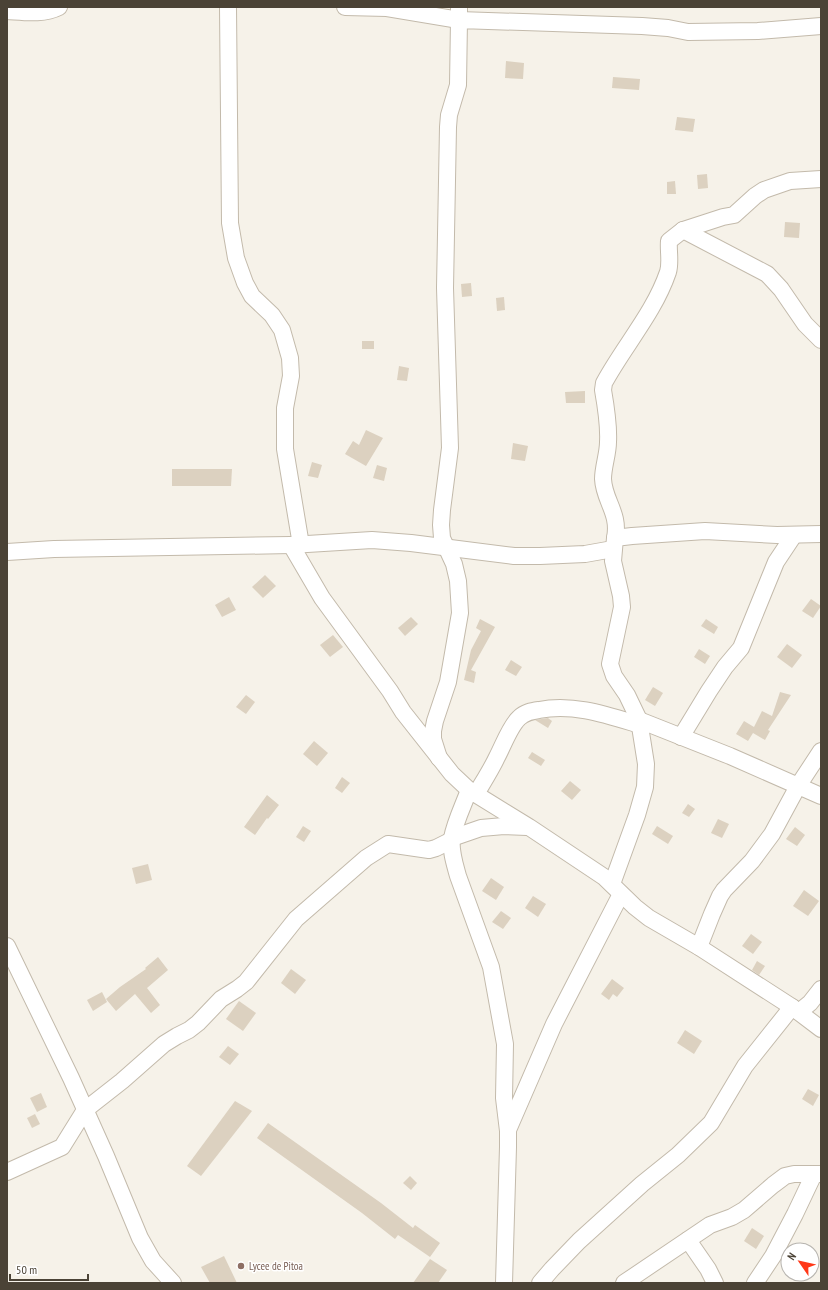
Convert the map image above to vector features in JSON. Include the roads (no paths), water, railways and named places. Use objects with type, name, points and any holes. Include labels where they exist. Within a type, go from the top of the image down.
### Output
[{"type":"street","points":[[7,11],[43,12],[59,7]]},
{"type":"street","points":[[228,7],[230,223],[236,258],[245,283],[252,296],[272,315],[282,330],[290,358],[291,376],[285,408],[285,449],[296,545],[322,598],[390,691],[403,712],[452,774],[472,792],[529,827],[604,877],[635,907],[649,918],[699,947],[796,1010],[821,1029]]},
{"type":"street","points":[[345,7],[387,8],[642,26],[668,28],[688,32],[758,31],[821,26]]},
{"type":"street","points":[[439,758],[432,731],[448,682],[460,613],[458,581],[454,564],[442,538],[442,510],[450,448],[445,288],[448,127],[449,115],[458,85],[459,13]]},
{"type":"street","points":[[508,1131],[554,1024],[617,889],[645,787],[646,764],[639,723],[627,695],[614,676],[610,664],[622,607],[613,561],[617,530],[616,520],[605,490],[603,479],[609,432],[604,383],[640,329],[668,271],[670,260],[669,241],[683,230],[734,215],[754,196],[764,190],[790,181],[821,179]]},
{"type":"street","points":[[683,230],[767,274],[781,289],[805,324],[821,340]]},
{"type":"street","points":[[7,552],[61,549],[296,545],[372,540],[411,543],[514,556],[540,556],[585,554],[632,536],[705,531],[794,535],[821,534]]},
{"type":"street","points":[[681,737],[709,691],[741,648],[776,562],[794,535]]},
{"type":"street","points":[[504,1283],[508,1131],[504,1098],[505,1044],[491,967],[458,876],[454,862],[452,839],[472,792],[496,760],[511,730],[519,718],[527,712],[545,708],[563,707],[597,712],[639,723],[681,737],[730,756],[821,796]]},
{"type":"street","points":[[699,947],[720,896],[752,861],[772,834],[798,786],[821,751]]},
{"type":"street","points":[[7,1172],[62,1147],[85,1110],[122,1081],[164,1044],[194,1027],[221,999],[238,989],[246,982],[296,919],[366,858],[382,847],[388,844],[429,850],[481,828],[504,826],[529,827]]},
{"type":"street","points":[[7,946],[11,963],[85,1110],[140,1238],[153,1261],[173,1283]]},
{"type":"street","points":[[540,1283],[552,1269],[642,1184],[678,1156],[712,1123],[745,1066],[796,1010],[810,1003],[821,989]]},
{"type":"street","points":[[624,1283],[710,1226],[732,1217],[744,1210],[785,1176],[794,1174],[818,1174],[773,1256],[755,1283]]},
{"type":"street","points":[[688,1240],[708,1269],[715,1283]]},
{"type":"place","name":"Lycee de Pitoa","points":[[241,1266]]}]
